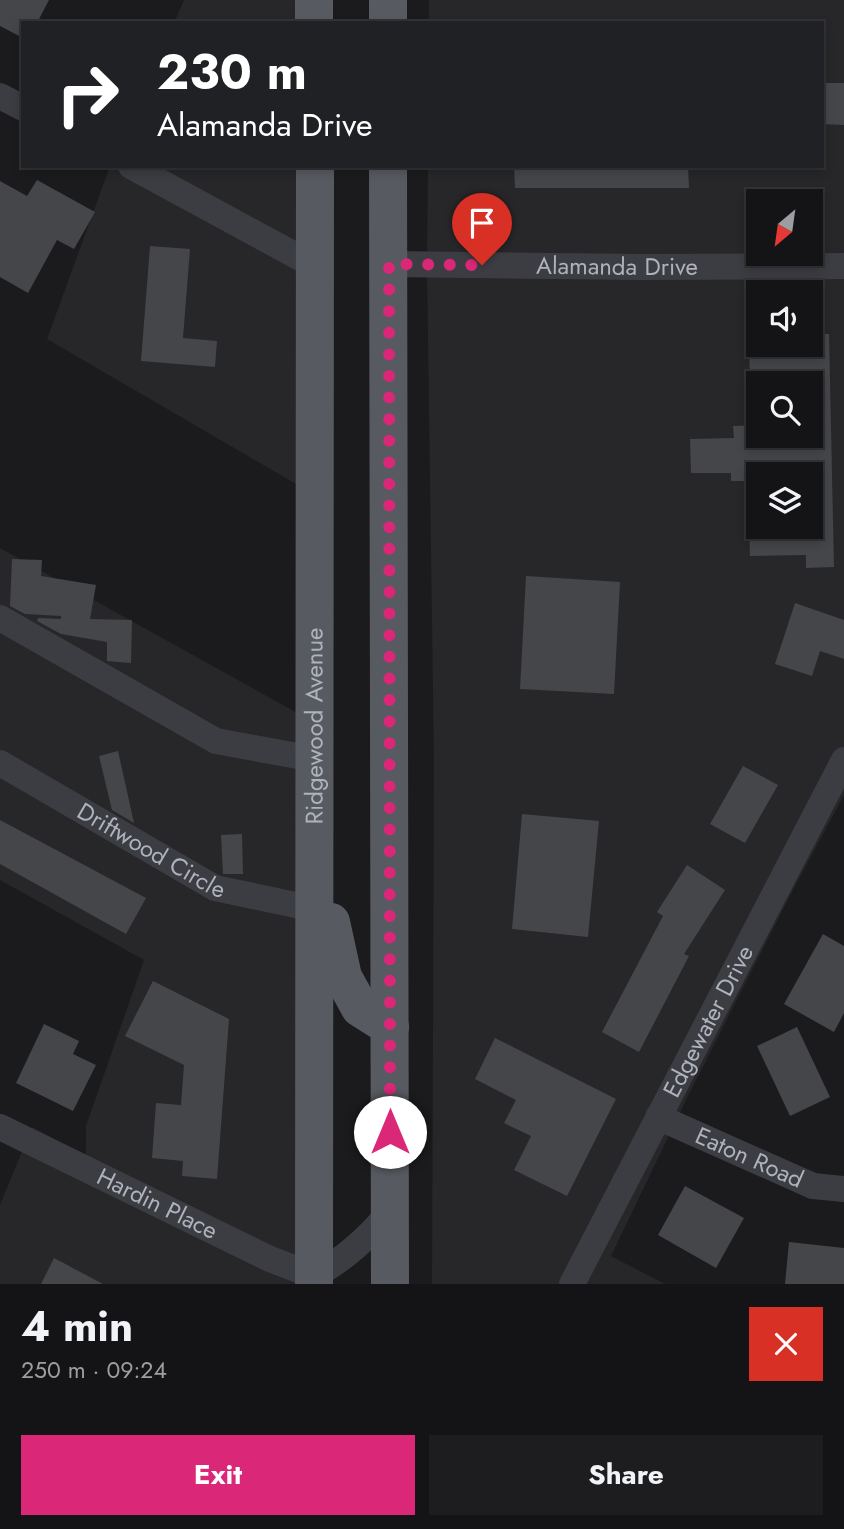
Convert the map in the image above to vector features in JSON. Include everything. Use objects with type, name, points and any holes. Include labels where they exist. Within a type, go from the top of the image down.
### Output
[{"type":"main road","points":[[314,0],[314,21]]},
{"type":"main road","points":[[388,0],[388,21]]},
{"type":"main road","name":"Ridgewood Avenue","points":[[314,1280],[315,168]]},
{"type":"main road","points":[[388,168],[390,1284]]},
{"type":"main road","points":[[315,855],[343,977],[360,1007],[390,1027]]},
{"type":"street","points":[[0,96],[21,107]]},
{"type":"street","points":[[135,168],[315,266]]},
{"type":"street","name":"Alamanda Drive","points":[[389,264],[844,266]]},
{"type":"street","points":[[0,618],[216,741],[314,759]]},
{"type":"street","name":"Edgewater Drive","points":[[572,1284],[844,760]]},
{"type":"street","name":"Driftwood Circle","points":[[0,763],[215,888],[315,909]]},
{"type":"street","name":"Eaton Road","points":[[658,1117],[813,1186],[844,1189]]},
{"type":"street","name":"Hardin Place","points":[[0,1128],[314,1280]]},
{"type":"street","points":[[314,1280],[360,1245],[390,1212]]},
{"type":"shaded area","points":[[184,0],[297,0],[297,21],[175,21]]},
{"type":"shaded area","points":[[429,0],[844,0],[844,795],[688,1096],[611,1256],[665,1284],[432,1284],[434,764],[428,168],[824,168],[824,21],[429,21]]},
{"type":"shaded area","points":[[109,168],[299,168],[301,487],[47,339]]},
{"type":"shaded area","points":[[0,548],[301,715],[297,1284],[0,1284],[0,1205],[32,1127],[86,1157],[86,1126],[144,960],[0,880]]},
{"type":"building","points":[[0,0],[49,0],[38,21],[21,21],[21,37],[0,26]]},
{"type":"building","points":[[824,83],[844,83],[844,125],[824,124]]},
{"type":"building","points":[[514,168],[688,168],[689,188],[515,188]]},
{"type":"building","points":[[37,180],[95,212],[74,249],[57,240],[28,293],[0,277],[0,181],[27,196]]},
{"type":"building","points":[[150,246],[190,249],[183,338],[217,341],[215,367],[141,361]]},
{"type":"building","points":[[823,334],[829,334],[834,567],[806,568],[806,555],[750,556],[749,539],[823,539],[823,462],[746,462],[746,481],[731,481],[731,473],[691,473],[690,439],[734,438],[733,426],[746,425],[746,448],[823,448],[823,371],[750,371],[749,357],[823,357]]},
{"type":"building","points":[[12,559],[42,560],[41,576],[96,585],[90,619],[132,620],[131,663],[107,661],[107,642],[61,634],[37,621],[38,618],[61,619],[61,616],[25,614],[10,606]]},
{"type":"building","points":[[526,576],[620,582],[614,694],[520,689]]},
{"type":"building","points":[[795,603],[844,620],[844,659],[820,651],[812,676],[775,664]]},
{"type":"building","points":[[118,751],[134,823],[112,810],[99,756]]},
{"type":"building","points":[[743,766],[778,785],[745,843],[710,824]]},
{"type":"building","points":[[522,814],[599,821],[588,937],[512,929]]},
{"type":"building","points":[[0,820],[146,898],[126,934],[0,864]]},
{"type":"building","points":[[242,834],[243,874],[223,874],[221,835]]},
{"type":"building","points":[[687,865],[725,890],[684,954],[689,956],[639,1052],[602,1032],[663,916],[657,912]]},
{"type":"building","points":[[823,934],[844,946],[844,1013],[834,1032],[784,1004]]},
{"type":"building","points":[[153,981],[229,1019],[217,1179],[182,1176],[183,1161],[152,1158],[156,1103],[181,1105],[184,1065],[125,1036]]},
{"type":"building","points":[[44,1024],[79,1041],[73,1054],[96,1065],[73,1111],[16,1083]]},
{"type":"building","points":[[797,1027],[830,1097],[790,1116],[757,1046]]},
{"type":"building","points":[[495,1038],[616,1099],[567,1196],[514,1170],[531,1136],[504,1123],[516,1100],[475,1079]]},
{"type":"building","points":[[685,1186],[744,1218],[716,1268],[658,1235]]},
{"type":"building","points":[[789,1242],[844,1248],[844,1284],[785,1284]]},
{"type":"building","points":[[54,1258],[103,1284],[41,1284]]},
{"type":"route","points":[[390,1132],[389,264],[482,265]]}]
